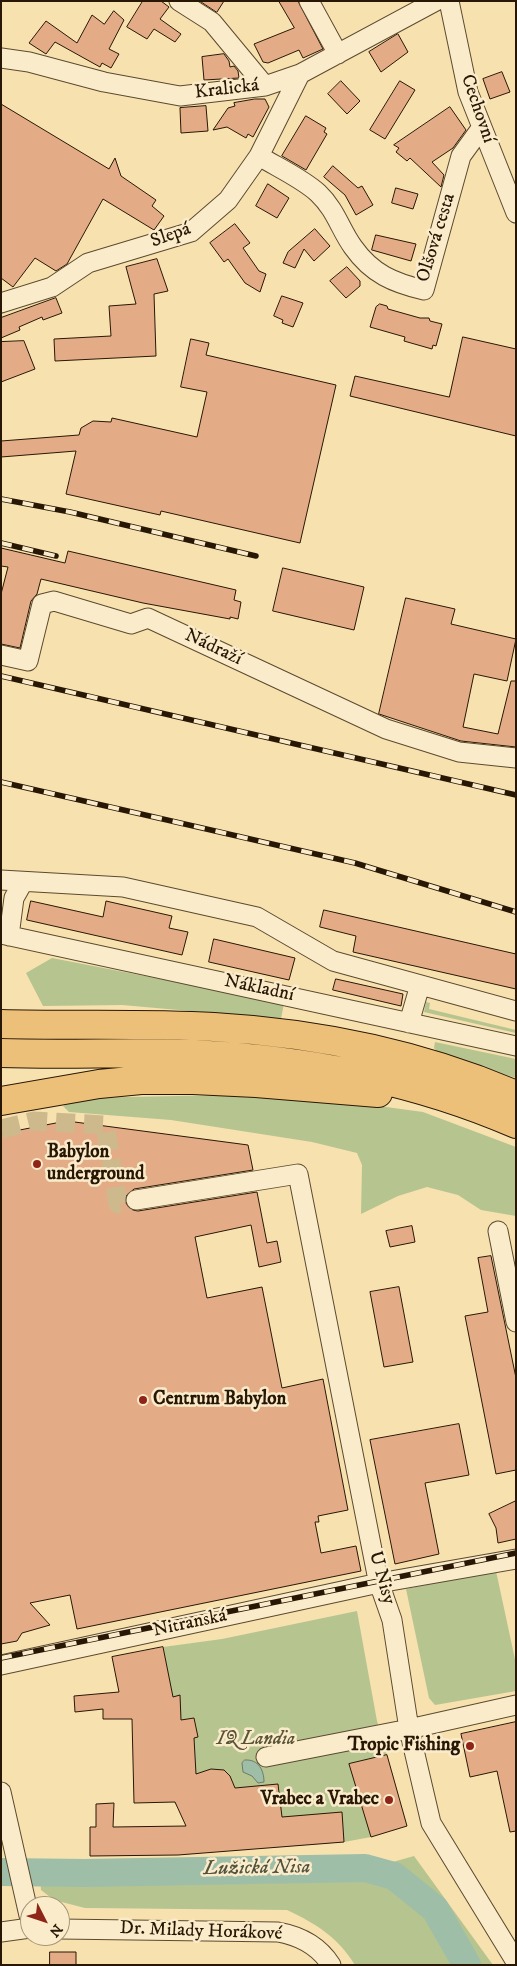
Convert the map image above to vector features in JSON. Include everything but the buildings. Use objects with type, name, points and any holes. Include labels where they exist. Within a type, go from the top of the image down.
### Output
[{"type":"highway","points":[[9,1024],[213,1027],[330,1040],[413,1059],[458,1073],[516,1095]]},
{"type":"highway","points":[[6,1053],[191,1054],[310,1064],[358,1072],[432,1092],[516,1125]]},
{"type":"highway","points":[[1,1101],[99,1084],[193,1080],[358,1090],[405,1098],[516,1125]]},
{"type":"street","points":[[179,1],[212,22],[265,86]]},
{"type":"street","points":[[309,1],[338,54]]},
{"type":"street","name":"Kralická","points":[[1,58],[29,62],[104,82],[180,96],[265,86],[300,74],[436,1]]},
{"type":"street","name":"Cechovní","points":[[449,1],[468,92],[516,213]]},
{"type":"street","name":"Slepá","points":[[1,303],[52,287],[88,263],[191,232],[228,200],[259,156],[300,74]]},
{"type":"street","name":"Olšová cesta","points":[[259,156],[317,192],[337,215],[353,247],[378,273],[395,283],[424,290],[461,156],[482,127]]},
{"type":"street","name":"Nádraží","points":[[1,655],[28,661],[42,604],[54,601],[131,624],[148,618],[386,729],[460,752],[516,758]]},
{"type":"street","points":[[1,880],[123,887],[257,917],[333,961],[516,1011]]},
{"type":"street","points":[[5,935],[14,898],[23,882]]},
{"type":"street","name":"Nákladní","points":[[5,935],[516,1046]]},
{"type":"street","points":[[409,1022],[420,985]]},
{"type":"street","name":"U Nisy","points":[[136,1200],[298,1174],[379,1583],[392,1620],[409,1729],[431,1823],[516,1962]]},
{"type":"street","points":[[498,1231],[516,1322]]},
{"type":"street","name":"Nitranská","points":[[1,1665],[379,1583],[516,1559]]},
{"type":"street","points":[[266,1757],[409,1729],[516,1705]]},
{"type":"street","points":[[1,1792],[24,1896]]},
{"type":"street","points":[[1,1932],[20,1929]]},
{"type":"street","name":"Dr. Milady Horákové","points":[[70,1929],[278,1932],[294,1935],[310,1943],[331,1965]]},
{"type":"green space","points":[[52,958],[284,1003],[281,1019],[122,1005],[43,1006],[26,973]]},
{"type":"green space","points":[[426,1002],[430,1003],[429,1009],[516,1030],[516,1033],[424,1012]]},
{"type":"green space","points":[[435,1042],[516,1059],[516,1078],[439,1054],[434,1048]]},
{"type":"green space","points":[[227,1095],[364,1104],[423,1112],[516,1147],[516,1216],[481,1210],[458,1195],[427,1187],[398,1196],[361,1214],[362,1165],[357,1153],[312,1142],[171,1120],[69,1112],[63,1106],[79,1098]]},
{"type":"green space","points":[[496,1571],[516,1664],[516,1691],[435,1705],[429,1698],[406,1589]]},
{"type":"green space","name":"IQ Landia","points":[[357,1611],[377,1721],[387,1755],[350,1764],[371,1837],[344,1842],[190,1854],[188,1825],[174,1802],[142,1697],[172,1692],[163,1647],[222,1639]]},
{"type":"green space","points":[[414,1856],[493,1965],[355,1965],[341,1946],[325,1932],[287,1910],[85,1908],[70,1904],[70,1896],[49,1896],[41,1890],[40,1876],[295,1876],[361,1871]]},
{"type":"shaded area","points":[[245,1760],[254,1761],[260,1766],[264,1782],[258,1783],[252,1776],[243,1772],[242,1763]]},
{"type":"waterway","name":"Lužická Nisa","points":[[1,1872],[85,1873],[365,1868],[394,1876],[435,1909],[467,1965]]},
{"type":"tunnel","points":[[1,1129],[34,1121],[105,1125],[118,1204],[136,1200]]},
{"type":"railway","points":[[1,499],[70,512],[256,556]]},
{"type":"railway","points":[[1,543],[56,556]]},
{"type":"railway","points":[[1,676],[516,795]]},
{"type":"railway","points":[[1,782],[355,863],[516,912]]},
{"type":"railway","points":[[1,1658],[516,1553]]},
{"type":"place","name":"Babylon underground","points":[[37,1164]]},
{"type":"place","name":"Centrum Babylon","points":[[143,1400]]},
{"type":"place","name":"Tropic Fishing","points":[[470,1746]]},
{"type":"place","name":"Vrabec a Vrabec","points":[[389,1800]]}]
